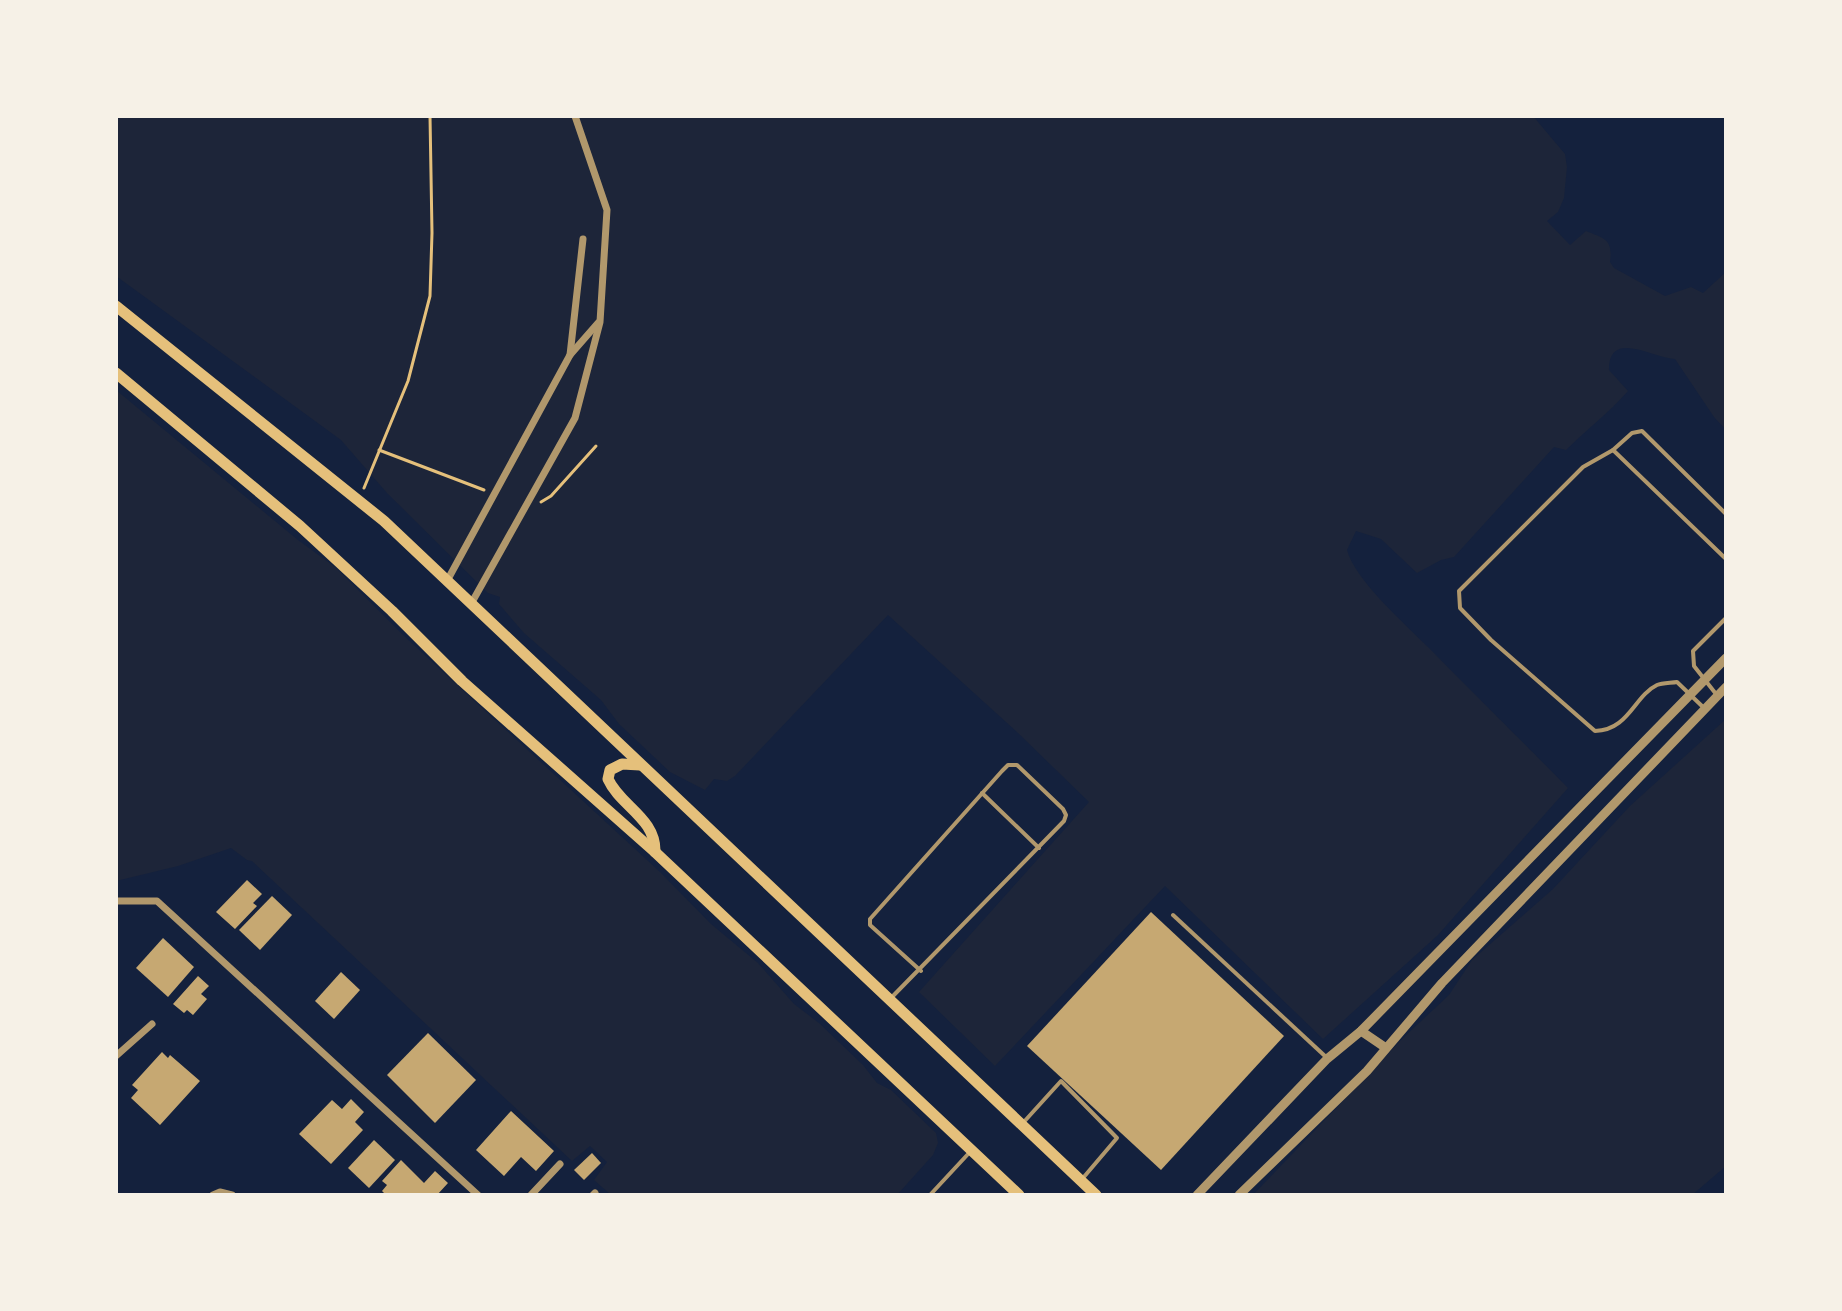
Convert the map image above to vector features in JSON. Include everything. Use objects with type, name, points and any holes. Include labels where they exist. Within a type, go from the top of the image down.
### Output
[{"type":"main road","points":[[116,306],[358,499],[1096,1195]]},
{"type":"main road","points":[[116,373],[300,526],[462,681],[655,852],[1019,1195]]},
{"type":"main road","points":[[640,765],[617,766],[610,770],[608,779],[650,831],[655,852]]},
{"type":"street","points":[[471,604],[575,418],[600,322],[607,210],[575,116]]},
{"type":"street","points":[[570,355],[583,239]]},
{"type":"street","points":[[447,581],[570,355],[600,322]]},
{"type":"street","points":[[1197,1195],[1327,1059],[1361,1031],[1726,658]]},
{"type":"street","points":[[1239,1195],[1367,1071],[1442,983],[1726,687]]},
{"type":"street","points":[[116,901],[157,901],[478,1195]]},
{"type":"street","points":[[116,1056],[152,1024]]},
{"type":"street","points":[[1361,1031],[1386,1048]]},
{"type":"street","points":[[531,1195],[560,1164]]},
{"type":"street","points":[[213,1195],[220,1192],[232,1195]]},
{"type":"lane","points":[[1704,708],[1677,682],[1656,686],[1615,726],[1607,731],[1595,731],[1491,640],[1460,608],[1459,591],[1583,467],[1613,450],[1632,433],[1642,431],[1726,514]]},
{"type":"lane","points":[[1613,450],[1726,559]]},
{"type":"lane","points":[[1717,696],[1694,666],[1693,651],[1726,618]]},
{"type":"lane","points":[[889,1001],[921,971],[1064,821],[1066,815],[1063,809],[1017,765],[1008,765],[870,919],[870,925],[921,971]]},
{"type":"lane","points":[[982,793],[1039,848]]},
{"type":"lane","points":[[1173,915],[1327,1059]]},
{"type":"lane","points":[[1021,1125],[1061,1081],[1117,1138],[1081,1180]]},
{"type":"lane","points":[[930,1195],[971,1150]]},
{"type":"path","points":[[358,499],[370,477],[408,381],[430,296],[430,116]]},
{"type":"shaded area","points":[[116,116],[1533,116],[1565,154],[1564,198],[1558,212],[1547,221],[1570,245],[1586,231],[1603,238],[1609,244],[1610,262],[1614,268],[1665,296],[1691,287],[1703,293],[1726,272],[1726,430],[1675,359],[1624,348],[1616,351],[1611,358],[1609,370],[1628,391],[1566,450],[1554,447],[1454,557],[1441,560],[1417,573],[1381,539],[1356,531],[1347,550],[1370,588],[1568,788],[1438,935],[1323,1039],[1165,886],[995,1066],[919,992],[1089,802],[888,615],[735,776],[727,781],[714,779],[705,790],[670,772],[619,724],[601,700],[524,633],[499,604],[500,597],[488,593],[387,493],[341,440],[116,276]]},
{"type":"shaded area","points":[[116,390],[335,567],[403,635],[660,872],[711,924],[758,963],[794,1004],[819,1023],[863,1065],[877,1083],[891,1090],[936,1133],[938,1143],[933,1155],[897,1195],[611,1195],[594,1180],[607,1162],[590,1146],[572,1161],[252,861],[231,848],[178,866],[116,881]]},
{"type":"shaded area","points":[[1726,719],[1726,1166],[1692,1195],[1253,1195],[1402,1039],[1449,995],[1472,960],[1553,889],[1630,806]]},
{"type":"building","points":[[247,880],[262,894],[253,903],[257,906],[235,929],[216,912]]},
{"type":"building","points":[[272,896],[292,915],[260,950],[239,930]]},
{"type":"building","points":[[1151,912],[1284,1036],[1161,1170],[1027,1046]]},
{"type":"building","points":[[163,938],[194,967],[168,997],[136,968]]},
{"type":"building","points":[[341,972],[360,990],[334,1019],[315,1001]]},
{"type":"building","points":[[198,976],[209,986],[201,994],[207,999],[193,1015],[187,1010],[184,1013],[173,1004]]},
{"type":"building","points":[[428,1033],[476,1080],[435,1123],[387,1075]]},
{"type":"building","points":[[162,1052],[168,1058],[170,1055],[200,1081],[160,1125],[131,1098],[138,1090],[132,1085]]},
{"type":"building","points":[[351,1099],[364,1112],[355,1122],[363,1130],[331,1164],[299,1134],[332,1100],[342,1109]]},
{"type":"building","points":[[511,1111],[554,1151],[536,1171],[521,1157],[504,1176],[476,1150]]},
{"type":"building","points":[[374,1140],[395,1160],[369,1188],[348,1168]]},
{"type":"building","points":[[592,1153],[601,1163],[584,1180],[574,1170]]},
{"type":"building","points":[[401,1160],[424,1183],[435,1171],[448,1183],[437,1195],[386,1195],[382,1191],[387,1185],[382,1181]]}]
